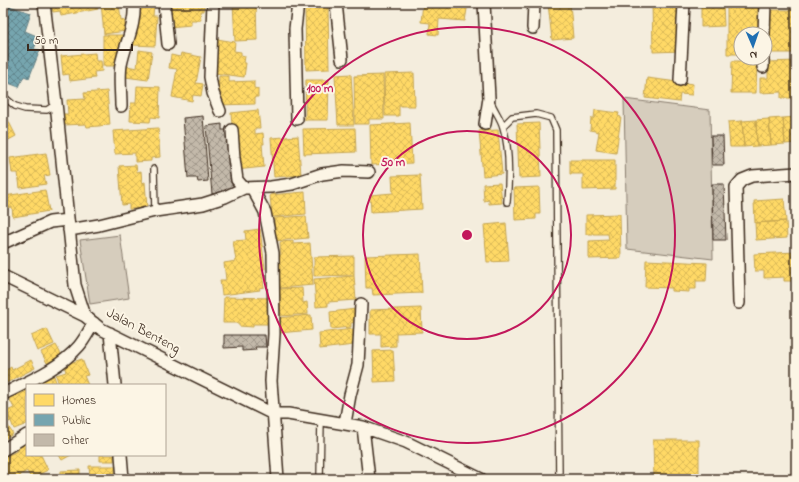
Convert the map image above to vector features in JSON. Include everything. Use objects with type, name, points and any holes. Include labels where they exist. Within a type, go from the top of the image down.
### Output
[{"type":"street","name":"Jalan Benteng","points":[[44,3],[75,285],[90,320],[101,329],[110,332],[273,414],[288,414],[363,427],[406,442],[481,479]]},
{"type":"street","points":[[121,106],[121,66],[131,30],[134,3]]},
{"type":"street","points":[[164,3],[168,44]]},
{"type":"street","points":[[213,3],[210,77],[213,93],[220,111]]},
{"type":"street","points":[[297,119],[295,29],[298,3]]},
{"type":"street","points":[[336,3],[342,59]]},
{"type":"street","points":[[484,3],[489,98],[485,124]]},
{"type":"street","points":[[533,28],[534,3]]},
{"type":"street","points":[[680,80],[684,3]]},
{"type":"street","points":[[764,26],[765,3]]},
{"type":"street","points":[[232,130],[237,180],[248,188],[265,212],[273,253],[274,334],[271,381],[278,479]]},
{"type":"street","points":[[3,243],[50,222],[69,225],[99,225],[155,211],[203,204],[248,188],[292,184],[322,174],[344,171],[369,172]]},
{"type":"street","points":[[739,303],[736,188],[742,180],[752,176],[796,173]]},
{"type":"street","points":[[3,276],[90,320],[79,346],[70,355],[50,370],[3,394]]},
{"type":"street","points":[[345,423],[350,395],[358,365],[361,304]]},
{"type":"street","points":[[110,332],[115,384]]},
{"type":"street","points":[[363,427],[369,479]]},
{"type":"street","points":[[3,450],[26,436]]},
{"type":"street","points":[[121,456],[123,479]]},
{"type":"lane","points":[[3,96],[15,106],[25,109],[46,110],[56,103]]},
{"type":"lane","points":[[489,98],[503,126],[507,143],[507,202]]},
{"type":"lane","points":[[503,126],[512,117],[536,114],[551,118],[556,130],[559,479]]},
{"type":"lane","points":[[154,169],[155,211]]},
{"type":"lane","points":[[320,479],[321,419]]},
{"type":"shaded area","points":[[624,99],[710,110],[713,259],[627,249]]},
{"type":"shaded area","points":[[120,235],[129,298],[90,304],[80,240]]},
{"type":"building: Homes","points":[[51,3],[96,3],[98,9],[61,16],[60,11],[53,12]]},
{"type":"building: Homes","points":[[101,3],[119,3],[121,20],[124,19],[126,31],[104,34]]},
{"type":"building: Homes","points":[[136,3],[154,4],[153,16],[157,16],[155,46],[133,45]]},
{"type":"building: Homes","points":[[167,3],[204,3],[204,11],[200,11],[201,20],[191,20],[191,25],[169,27]]},
{"type":"building: Homes","points":[[233,3],[256,3],[257,40],[235,41]]},
{"type":"building: Homes","points":[[305,3],[328,3],[329,69],[306,70]]},
{"type":"building: Homes","points":[[423,3],[468,3],[465,21],[439,19],[438,35],[429,34],[430,23],[421,22]]},
{"type":"building: Homes","points":[[548,3],[570,3],[573,38],[552,40]]},
{"type":"building: Homes","points":[[652,3],[681,4],[682,51],[653,52]]},
{"type":"building: Homes","points":[[701,3],[723,3],[724,26],[701,27]]},
{"type":"building: Homes","points":[[761,5],[761,26],[733,26],[733,54],[727,54],[727,6]]},
{"type":"building: Homes","points":[[771,10],[796,10],[796,53],[773,53],[773,26],[771,26]]},
{"type":"building: Homes","points":[[103,35],[122,35],[120,66],[103,66]]},
{"type":"building: Homes","points":[[217,39],[235,42],[234,51],[241,52],[241,55],[245,56],[244,63],[246,63],[244,77],[215,73],[216,66],[213,66]]},
{"type":"building: Homes","points":[[139,50],[152,52],[148,80],[125,77],[127,66],[137,68]]},
{"type":"building: Homes","points":[[95,53],[96,61],[101,61],[102,71],[94,72],[95,78],[70,81],[69,74],[63,75],[61,56]]},
{"type":"building: Homes","points":[[181,53],[201,57],[196,83],[203,84],[201,96],[193,95],[192,101],[172,97],[177,69],[169,68],[171,55],[180,57]]},
{"type":"building: Homes","points":[[732,61],[733,66],[757,66],[756,93],[731,93]]},
{"type":"building: Homes","points":[[796,61],[796,98],[781,98],[781,92],[760,93],[760,78],[768,78],[768,66],[773,66],[773,62]]},
{"type":"building: Homes","points":[[414,73],[415,106],[399,106],[399,116],[385,116],[384,74]]},
{"type":"building: Homes","points":[[351,74],[354,125],[338,125],[335,75]]},
{"type":"building: Homes","points":[[383,75],[384,119],[369,119],[369,124],[355,124],[354,76]]},
{"type":"building: Homes","points":[[219,76],[229,76],[229,82],[254,81],[254,88],[258,89],[258,97],[255,97],[255,104],[216,105],[215,82],[219,82]]},
{"type":"building: Homes","points":[[647,78],[693,84],[692,95],[680,94],[679,102],[645,98]]},
{"type":"building: Homes","points":[[306,80],[329,80],[328,120],[305,120]]},
{"type":"building: Homes","points":[[137,86],[160,87],[159,118],[151,117],[150,122],[130,121],[131,103],[136,103]]},
{"type":"building: Homes","points":[[107,91],[110,125],[87,127],[86,124],[64,125],[63,114],[68,114],[67,100],[85,99],[84,93]]},
{"type":"building: Homes","points":[[3,110],[16,136],[3,143]]},
{"type":"building: Homes","points":[[258,110],[260,128],[255,128],[255,134],[263,133],[264,144],[262,144],[264,167],[236,170],[231,113]]},
{"type":"building: Homes","points":[[595,110],[619,113],[618,116],[621,117],[616,153],[596,150],[599,132],[590,130],[591,118],[594,118]]},
{"type":"building: Homes","points":[[796,117],[796,143],[785,144],[783,118]]},
{"type":"building: Homes","points":[[783,118],[785,144],[771,145],[769,119]]},
{"type":"building: Homes","points":[[769,119],[771,145],[757,146],[756,120]]},
{"type":"building: Homes","points":[[756,120],[757,146],[744,147],[742,121]]},
{"type":"building: Homes","points":[[742,121],[744,147],[730,147],[728,122]]},
{"type":"building: Homes","points":[[410,123],[412,163],[371,165],[370,125]]},
{"type":"building: Homes","points":[[539,123],[541,177],[519,178],[517,124]]},
{"type":"building: Homes","points":[[158,128],[160,157],[151,158],[151,161],[135,162],[135,153],[115,154],[113,131]]},
{"type":"building: Homes","points":[[355,128],[356,152],[304,154],[303,129]]},
{"type":"building: Homes","points":[[498,130],[502,174],[483,176],[479,131]]},
{"type":"building: Homes","points":[[298,136],[301,175],[274,177],[271,138]]},
{"type":"building: Homes","points":[[46,153],[50,175],[44,176],[46,184],[20,188],[18,173],[12,173],[10,158]]},
{"type":"building: Homes","points":[[570,160],[615,160],[615,189],[583,190],[583,174],[570,174]]},
{"type":"building: Homes","points":[[136,165],[137,172],[141,171],[142,183],[145,182],[147,208],[129,209],[129,204],[122,205],[119,166]]},
{"type":"building: Homes","points":[[420,175],[422,209],[371,212],[370,195],[393,193],[392,176]]},
{"type":"building: Homes","points":[[500,183],[502,203],[489,204],[489,200],[484,201],[483,184]]},
{"type":"building: Homes","points":[[539,187],[540,214],[536,214],[536,219],[515,220],[514,188]]},
{"type":"building: Homes","points":[[45,190],[49,211],[13,217],[12,207],[6,208],[4,196]]},
{"type":"building: Homes","points":[[305,192],[306,214],[272,217],[270,195]]},
{"type":"building: Homes","points":[[784,199],[786,221],[755,223],[754,201]]},
{"type":"building: Homes","points":[[620,214],[621,258],[589,259],[589,241],[609,240],[608,234],[586,234],[586,215]]},
{"type":"building: Homes","points":[[306,216],[308,238],[275,241],[274,218]]},
{"type":"building: Homes","points":[[786,221],[787,238],[756,240],[755,223]]},
{"type":"building: Homes","points":[[506,223],[509,261],[487,262],[484,225]]},
{"type":"building: Homes","points":[[260,229],[265,269],[262,269],[264,287],[259,288],[260,290],[222,295],[220,280],[226,280],[224,263],[236,261],[233,241],[246,240],[245,231]]},
{"type":"building: Homes","points":[[293,241],[293,244],[310,243],[313,285],[280,288],[277,255],[281,255],[280,242]]},
{"type":"building: Homes","points":[[796,252],[796,281],[784,281],[784,277],[764,278],[764,271],[755,271],[754,254]]},
{"type":"building: Homes","points":[[420,254],[422,293],[373,295],[372,288],[366,288],[365,256]]},
{"type":"building: Homes","points":[[354,256],[354,275],[314,276],[314,257]]},
{"type":"building: Homes","points":[[646,260],[707,263],[706,281],[696,281],[696,289],[689,289],[689,292],[672,291],[672,288],[645,287]]},
{"type":"building: Homes","points":[[354,276],[356,300],[328,302],[328,306],[316,307],[314,279]]},
{"type":"building: Homes","points":[[302,288],[303,303],[307,302],[308,314],[281,316],[279,289]]},
{"type":"building: Homes","points":[[224,297],[270,298],[269,324],[253,324],[253,327],[239,326],[239,323],[223,323]]},
{"type":"building: Homes","points":[[421,308],[422,332],[396,333],[396,346],[381,347],[381,334],[370,334],[370,310]]},
{"type":"building: Homes","points":[[356,309],[357,322],[351,323],[351,327],[331,329],[330,312]]},
{"type":"building: Homes","points":[[311,315],[312,330],[278,333],[277,318]]},
{"type":"building: Homes","points":[[47,329],[54,344],[37,351],[31,336]]},
{"type":"building: Homes","points":[[353,329],[354,345],[320,349],[319,333]]},
{"type":"building: Homes","points":[[56,345],[62,356],[47,363],[41,352]]},
{"type":"building: Homes","points":[[393,350],[395,381],[374,382],[373,351]]},
{"type":"building: Homes","points":[[82,359],[88,375],[84,376],[88,384],[59,384],[56,375],[66,372],[64,365]]},
{"type":"building: Homes","points":[[31,360],[35,368],[6,383],[3,378],[3,372],[11,367],[12,370]]},
{"type":"building: Homes","points":[[54,376],[57,384],[34,384]]},
{"type":"building: Homes","points":[[26,391],[26,424],[14,429],[7,411],[14,408],[9,398]]},
{"type":"building: Homes","points":[[3,407],[11,421],[6,423],[13,434],[3,440]]},
{"type":"building: Homes","points":[[653,440],[699,440],[699,479],[654,479]]},
{"type":"building: Homes","points":[[26,441],[26,456],[41,456],[48,470],[31,478],[27,471],[20,475],[21,479],[4,479],[3,455],[8,453],[9,455],[17,451],[15,446]]},
{"type":"building: Homes","points":[[60,456],[69,456],[62,460]]},
{"type":"building: Homes","points":[[100,456],[114,456],[114,461],[100,461]]},
{"type":"building: Homes","points":[[89,466],[115,466],[115,479],[81,479],[81,477],[90,477]]},
{"type":"building: Homes","points":[[80,470],[80,479],[61,479],[61,471]]},
{"type":"building: Public","points":[[3,4],[31,13],[25,31],[39,37],[34,49],[40,50],[29,78],[24,76],[19,87],[3,81]]},
{"type":"building: Other","points":[[203,116],[208,181],[198,182],[197,178],[188,178],[183,118]]},
{"type":"building: Other","points":[[222,124],[222,130],[229,130],[237,192],[212,194],[206,126]]},
{"type":"building: Other","points":[[711,136],[723,136],[724,165],[712,165]]},
{"type":"building: Other","points":[[712,184],[724,184],[726,240],[713,240]]},
{"type":"building: Other","points":[[224,335],[265,335],[266,347],[255,347],[256,350],[242,351],[242,347],[224,348]]}]
